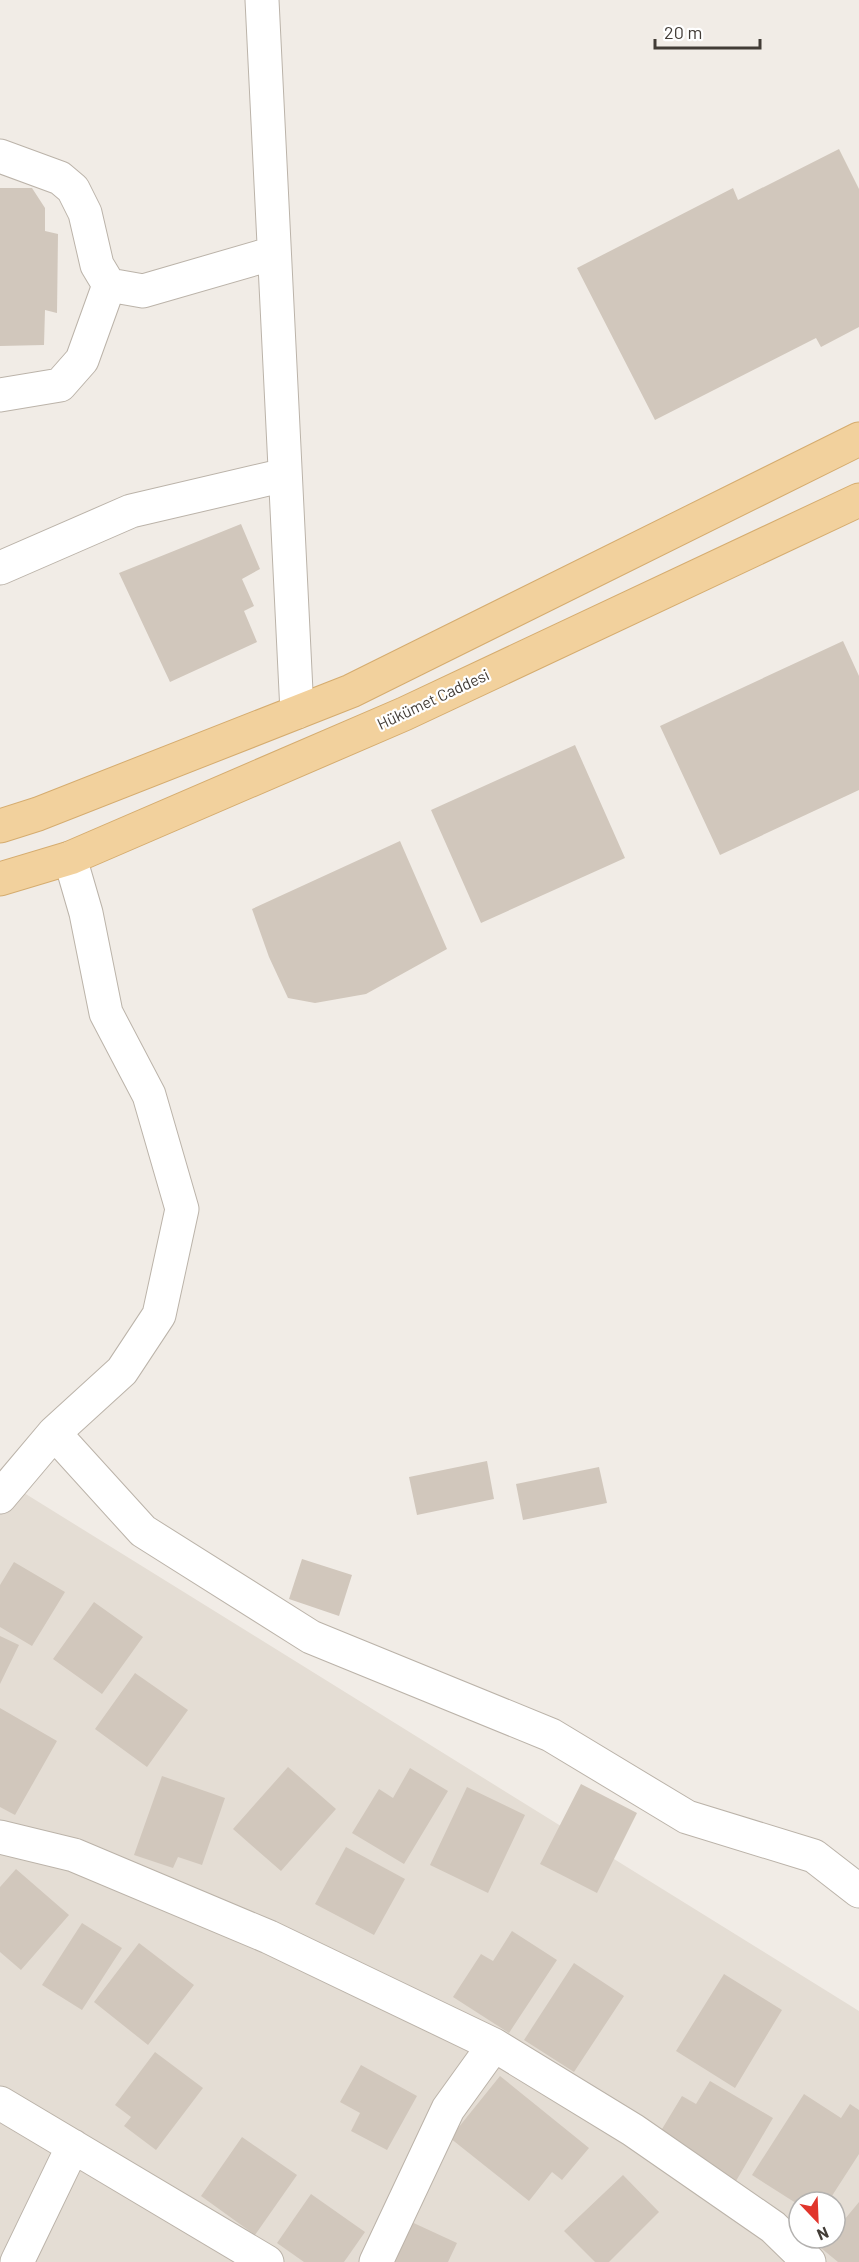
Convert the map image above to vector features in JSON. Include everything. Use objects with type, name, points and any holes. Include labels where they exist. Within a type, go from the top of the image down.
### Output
[{"type":"main road","points":[[0,826],[38,814],[351,691],[859,439]]},
{"type":"main road","name":"Hükümet Caddesi","points":[[0,879],[70,858],[404,714],[859,500]]},
{"type":"street","points":[[262,0],[297,712]]},
{"type":"street","points":[[0,156],[60,178],[73,189],[85,213],[97,265],[109,285],[143,291],[274,253]]},
{"type":"street","points":[[0,395],[60,385],[82,360],[109,285]]},
{"type":"street","points":[[0,568],[131,511],[285,475]]},
{"type":"street","points":[[0,1497],[54,1433],[122,1371],[159,1315],[182,1209],[149,1095],[106,1013],[86,913],[70,858]]},
{"type":"street","points":[[54,1433],[143,1531],[311,1637],[551,1735],[687,1817],[814,1856],[859,1891]]},
{"type":"street","points":[[0,1837],[75,1855],[269,1937],[494,2045],[633,2130],[773,2227],[809,2262]]},
{"type":"street","points":[[376,2262],[448,2109],[494,2045]]},
{"type":"street","points":[[0,2103],[267,2262]]},
{"type":"street","points":[[18,2262],[73,2146]]},
{"type":"shaded area","points":[[0,1478],[859,2011],[859,2262],[0,2262]]},
{"type":"building","points":[[839,149],[859,189],[859,327],[821,347],[816,338],[655,420],[577,268],[733,188],[738,200]]},
{"type":"building","points":[[0,188],[32,188],[45,208],[45,231],[58,234],[57,313],[45,310],[44,345],[0,346]]},
{"type":"building","points":[[241,524],[260,569],[242,579],[254,606],[244,611],[257,642],[170,682],[119,573]]},
{"type":"building","points":[[843,641],[859,676],[859,790],[720,855],[660,726]]},
{"type":"building","points":[[575,745],[625,858],[481,923],[431,810]]},
{"type":"building","points":[[400,841],[447,949],[366,994],[315,1003],[288,998],[269,957],[252,909]]},
{"type":"building","points":[[487,1461],[494,1499],[417,1515],[409,1477]]},
{"type":"building","points":[[599,1467],[607,1503],[523,1520],[516,1484]]},
{"type":"building","points":[[302,1559],[352,1575],[339,1616],[289,1599]]},
{"type":"building","points":[[14,1562],[65,1592],[32,1646],[0,1627],[0,1585]]},
{"type":"building","points":[[94,1602],[143,1637],[102,1694],[53,1659]]},
{"type":"building","points":[[0,1636],[19,1645],[0,1684]]},
{"type":"building","points":[[135,1673],[188,1710],[147,1767],[95,1729]]},
{"type":"building","points":[[0,1708],[57,1741],[15,1815],[0,1807]]},
{"type":"building","points":[[288,1767],[336,1809],[281,1871],[233,1829]]},
{"type":"building","points":[[410,1768],[448,1791],[404,1864],[352,1833],[379,1789],[393,1798]]},
{"type":"building","points":[[162,1776],[225,1798],[202,1865],[178,1857],[173,1868],[134,1855]]},
{"type":"building","points":[[581,1784],[637,1813],[597,1893],[540,1864]]},
{"type":"building","points":[[467,1787],[525,1815],[488,1893],[430,1865]]},
{"type":"building","points":[[346,1847],[405,1879],[374,1935],[315,1904]]},
{"type":"building","points":[[16,1869],[69,1915],[21,1970],[0,1952],[0,1887]]},
{"type":"building","points":[[82,1923],[122,1948],[82,2010],[42,1985]]},
{"type":"building","points":[[512,1931],[557,1960],[509,2033],[453,1997],[481,1954],[493,1961]]},
{"type":"building","points":[[139,1943],[194,1985],[148,2045],[94,2002]]},
{"type":"building","points":[[574,1963],[624,1996],[574,2072],[524,2040]]},
{"type":"building","points":[[724,1974],[782,2010],[735,2088],[676,2051]]},
{"type":"building","points":[[155,2052],[203,2088],[156,2150],[124,2126],[131,2117],[115,2105]]},
{"type":"building","points":[[361,2065],[417,2096],[387,2150],[351,2131],[360,2113],[340,2102]]},
{"type":"building","points":[[500,2076],[589,2148],[562,2180],[552,2172],[529,2201],[450,2138]]},
{"type":"building","points":[[710,2081],[773,2118],[736,2181],[659,2134],[682,2096],[696,2104]]},
{"type":"building","points":[[804,2094],[841,2118],[850,2104],[859,2110],[859,2154],[836,2190],[787,2190],[787,2197],[752,2175]]},
{"type":"building","points":[[242,2137],[297,2175],[255,2235],[201,2196]]},
{"type":"building","points":[[623,2175],[659,2212],[609,2262],[595,2262],[564,2231]]},
{"type":"building","points":[[311,2194],[365,2232],[344,2262],[304,2262],[277,2243]]},
{"type":"building","points":[[859,2202],[859,2262],[838,2262],[823,2250],[847,2250],[847,2216]]},
{"type":"building","points":[[405,2219],[457,2243],[448,2262],[385,2262]]}]
